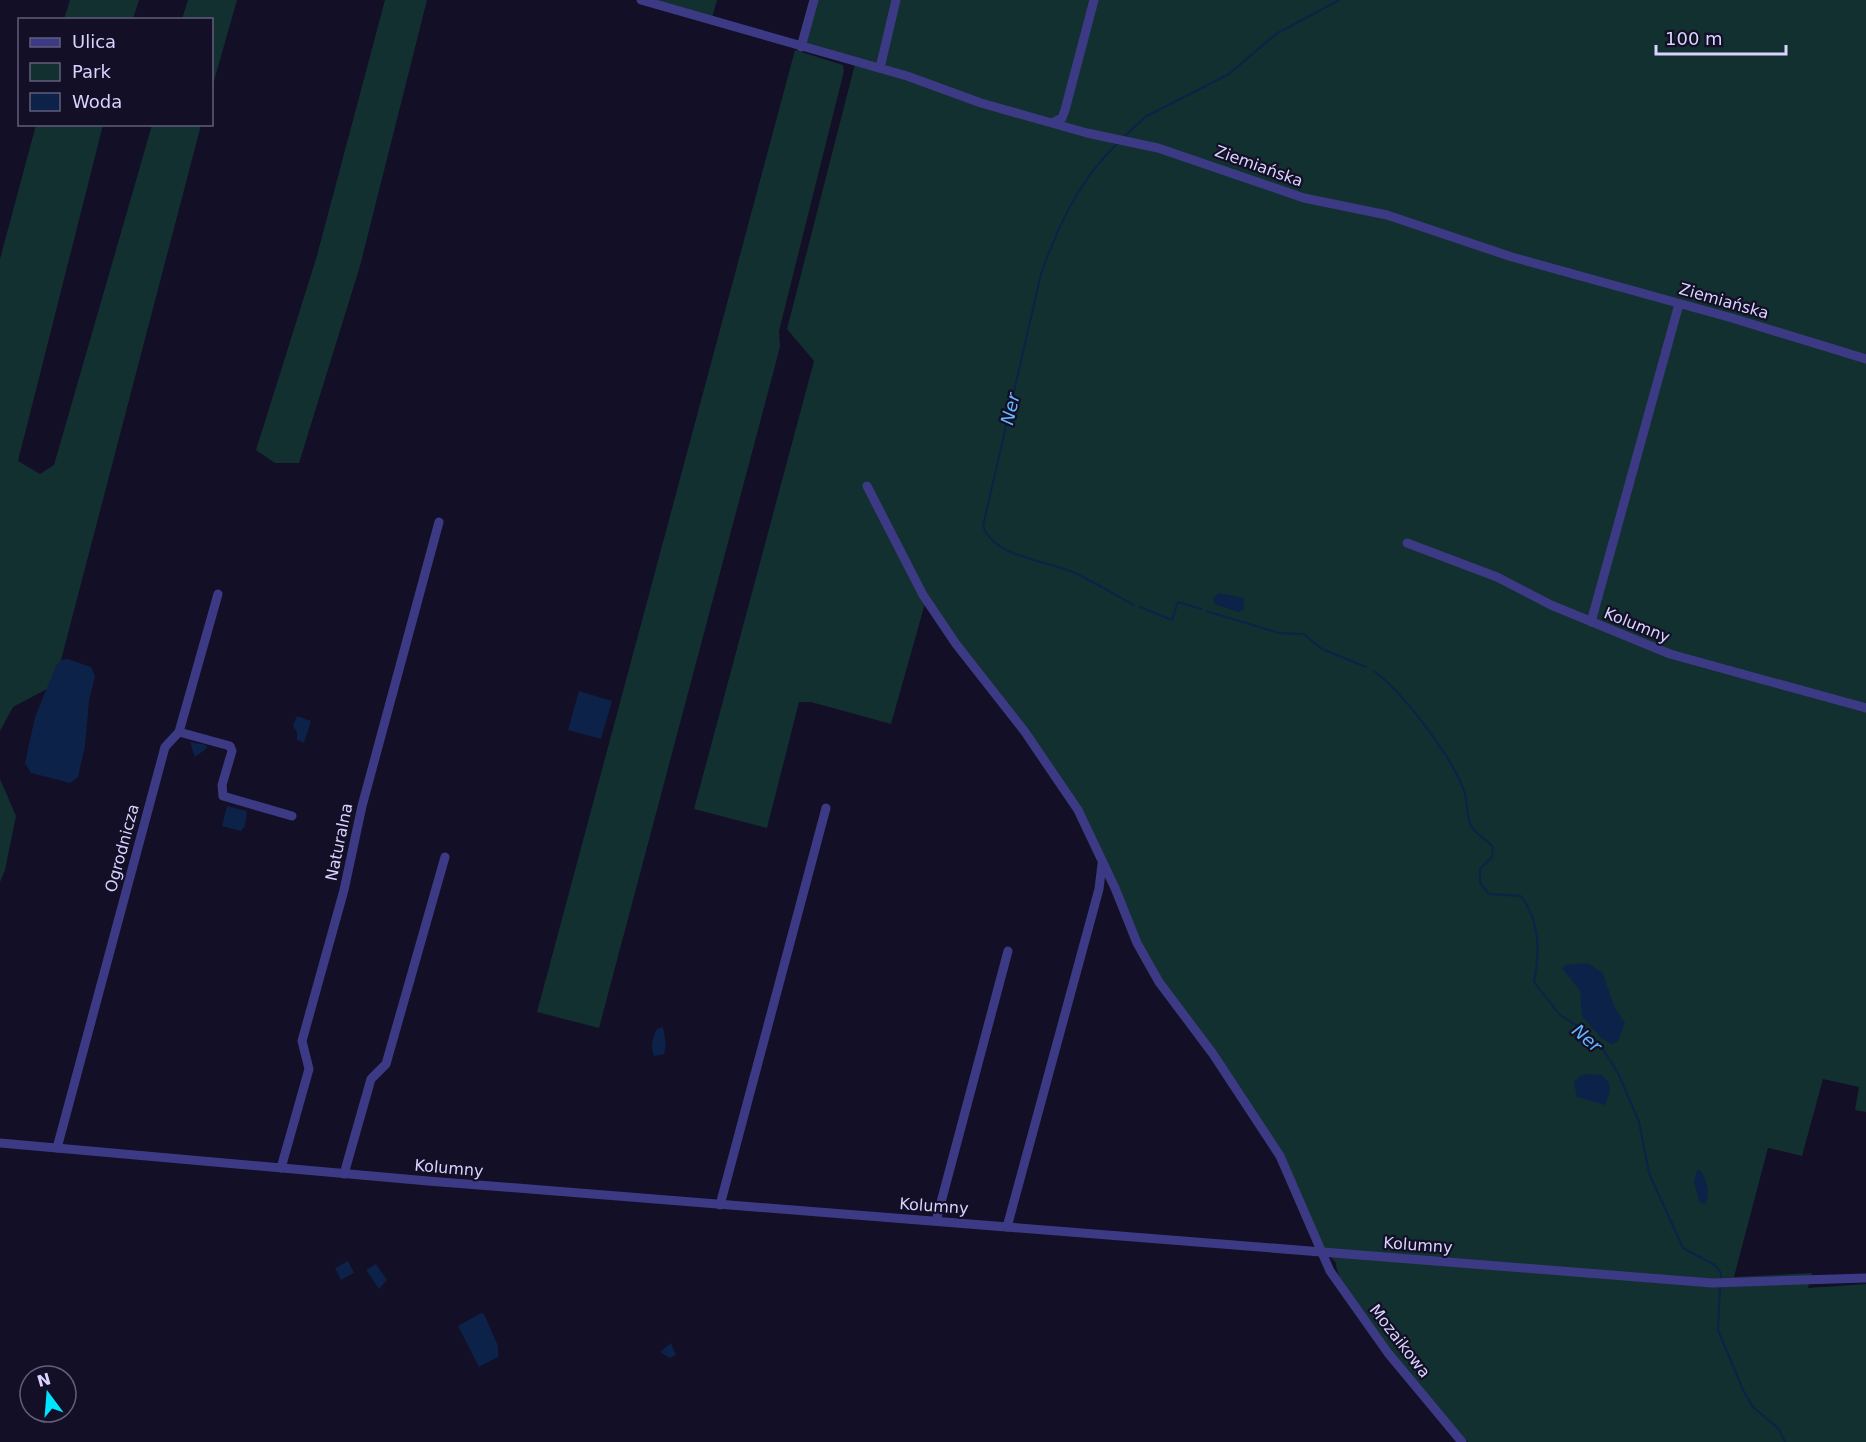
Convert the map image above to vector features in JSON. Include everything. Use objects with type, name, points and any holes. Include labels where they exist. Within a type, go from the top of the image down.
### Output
[{"type":"street","name":"Ziemiańska","points":[[641,0],[880,68],[981,103],[1086,133],[1158,148],[1304,198],[1388,215],[1512,257],[1866,359]]},
{"type":"street","points":[[801,47],[814,0]]},
{"type":"street","points":[[880,68],[896,0]]},
{"type":"street","points":[[1054,122],[1062,118],[1065,110],[1094,0]]},
{"type":"street","points":[[1591,622],[1679,304]]},
{"type":"street","name":"Mozaikowa","points":[[867,486],[923,595],[956,644],[1025,732],[1073,802],[1137,943],[1159,982],[1213,1054],[1280,1156],[1330,1271],[1361,1316],[1462,1442]]},
{"type":"street","name":"Naturalna","points":[[281,1168],[309,1069],[302,1041],[344,890],[367,785],[439,522]]},
{"type":"street","name":"Kolumny","points":[[1407,543],[1497,577],[1591,622],[1670,654],[1866,708]]},
{"type":"street","name":"Ogrodnicza","points":[[57,1148],[165,747],[179,732],[218,594]]},
{"type":"street","points":[[179,732],[230,746],[232,751],[222,785],[224,796],[292,816]]},
{"type":"street","points":[[720,1205],[826,808]]},
{"type":"street","points":[[344,1174],[371,1079],[386,1064],[445,857]]},
{"type":"street","points":[[1007,1227],[1099,889],[1102,864]]},
{"type":"street","points":[[936,1221],[1008,951]]},
{"type":"street","name":"Kolumny","points":[[0,1143],[720,1205],[1712,1283],[1866,1278]]},
{"type":"green space","points":[[70,0],[139,0],[133,18],[64,18]]},
{"type":"green space","points":[[188,0],[237,0],[213,84],[213,18],[182,18]]},
{"type":"green space","points":[[385,0],[427,0],[360,266],[299,463],[275,463],[256,450],[316,259]]},
{"type":"green space","points":[[651,0],[717,0],[712,18]]},
{"type":"green space","points":[[810,0],[1866,0],[1866,1112],[1855,1110],[1859,1087],[1823,1079],[1802,1156],[1768,1148],[1734,1277],[1812,1273],[1808,1288],[1866,1284],[1866,1442],[1468,1442],[1392,1353],[1352,1299],[1340,1278],[1336,1263],[1318,1243],[1288,1169],[1154,969],[1084,820],[926,600],[891,724],[811,702],[799,702],[767,828],[694,809],[814,361],[787,329],[855,64],[799,43]]},
{"type":"green space","points":[[795,50],[843,65],[844,71],[779,331],[780,347],[599,1028],[537,1012]]},
{"type":"green space","points":[[36,126],[103,126],[18,461],[40,474],[54,465],[152,126],[201,126],[61,660],[47,689],[13,707],[0,731],[0,259]]},
{"type":"green space","points":[[0,779],[16,816],[5,870],[0,882]]},
{"type":"water","points":[[1218,593],[1244,598],[1244,609],[1238,612],[1215,604],[1213,599]]},
{"type":"water","points":[[68,659],[91,667],[95,676],[78,777],[70,783],[31,773],[25,763],[35,717],[56,666],[61,660]]},
{"type":"water","points":[[579,691],[612,701],[601,739],[568,730]]},
{"type":"water","points":[[297,716],[311,721],[304,743],[297,740],[297,732],[293,726]]},
{"type":"water","points":[[190,742],[206,745],[207,748],[195,757]]},
{"type":"water","points":[[227,806],[247,811],[245,826],[241,831],[222,826]]},
{"type":"water","points":[[1587,963],[1603,973],[1614,1006],[1625,1023],[1618,1041],[1611,1044],[1600,1037],[1582,1016],[1580,991],[1562,968],[1566,965]]},
{"type":"water","points":[[663,1027],[666,1045],[664,1054],[654,1056],[653,1039],[657,1029]]},
{"type":"water","points":[[1586,1074],[1601,1075],[1609,1082],[1610,1092],[1605,1105],[1577,1097],[1574,1082]]},
{"type":"water","points":[[1697,1170],[1700,1170],[1706,1182],[1708,1196],[1705,1204],[1700,1203],[1694,1183]]},
{"type":"water","points":[[348,1261],[354,1273],[341,1280],[335,1268]]},
{"type":"water","points":[[376,1264],[387,1280],[379,1289],[366,1270]]},
{"type":"water","points":[[481,1313],[484,1314],[498,1346],[498,1357],[479,1367],[458,1326]]},
{"type":"water","points":[[671,1343],[676,1355],[670,1358],[660,1352]]},
{"type":"waterway","name":"Ner","points":[[1123,138],[1145,117],[1229,74],[1276,34],[1339,0]]},
{"type":"waterway","name":"Ner","points":[[1118,143],[1104,157],[1081,188],[1063,220],[1041,274],[983,526],[989,537],[1011,552],[1077,574],[1134,605]]},
{"type":"waterway","name":"Ner","points":[[1140,607],[1172,620],[1178,602],[1201,609]]},
{"type":"waterway","name":"Ner","points":[[1206,611],[1279,633],[1304,634],[1320,648],[1366,667]]},
{"type":"waterway","name":"Ner","points":[[1374,671],[1411,708],[1448,759],[1465,792],[1470,824],[1493,847],[1492,857],[1480,869],[1480,883],[1489,894],[1521,896],[1532,916],[1537,937],[1534,982],[1559,1014],[1576,1025],[1603,1049],[1618,1073],[1639,1122],[1649,1173],[1683,1248],[1715,1265],[1721,1273],[1721,1281]]},
{"type":"waterway","name":"Ner","points":[[1720,1287],[1718,1330],[1744,1392],[1753,1407],[1779,1429],[1785,1442]]}]
